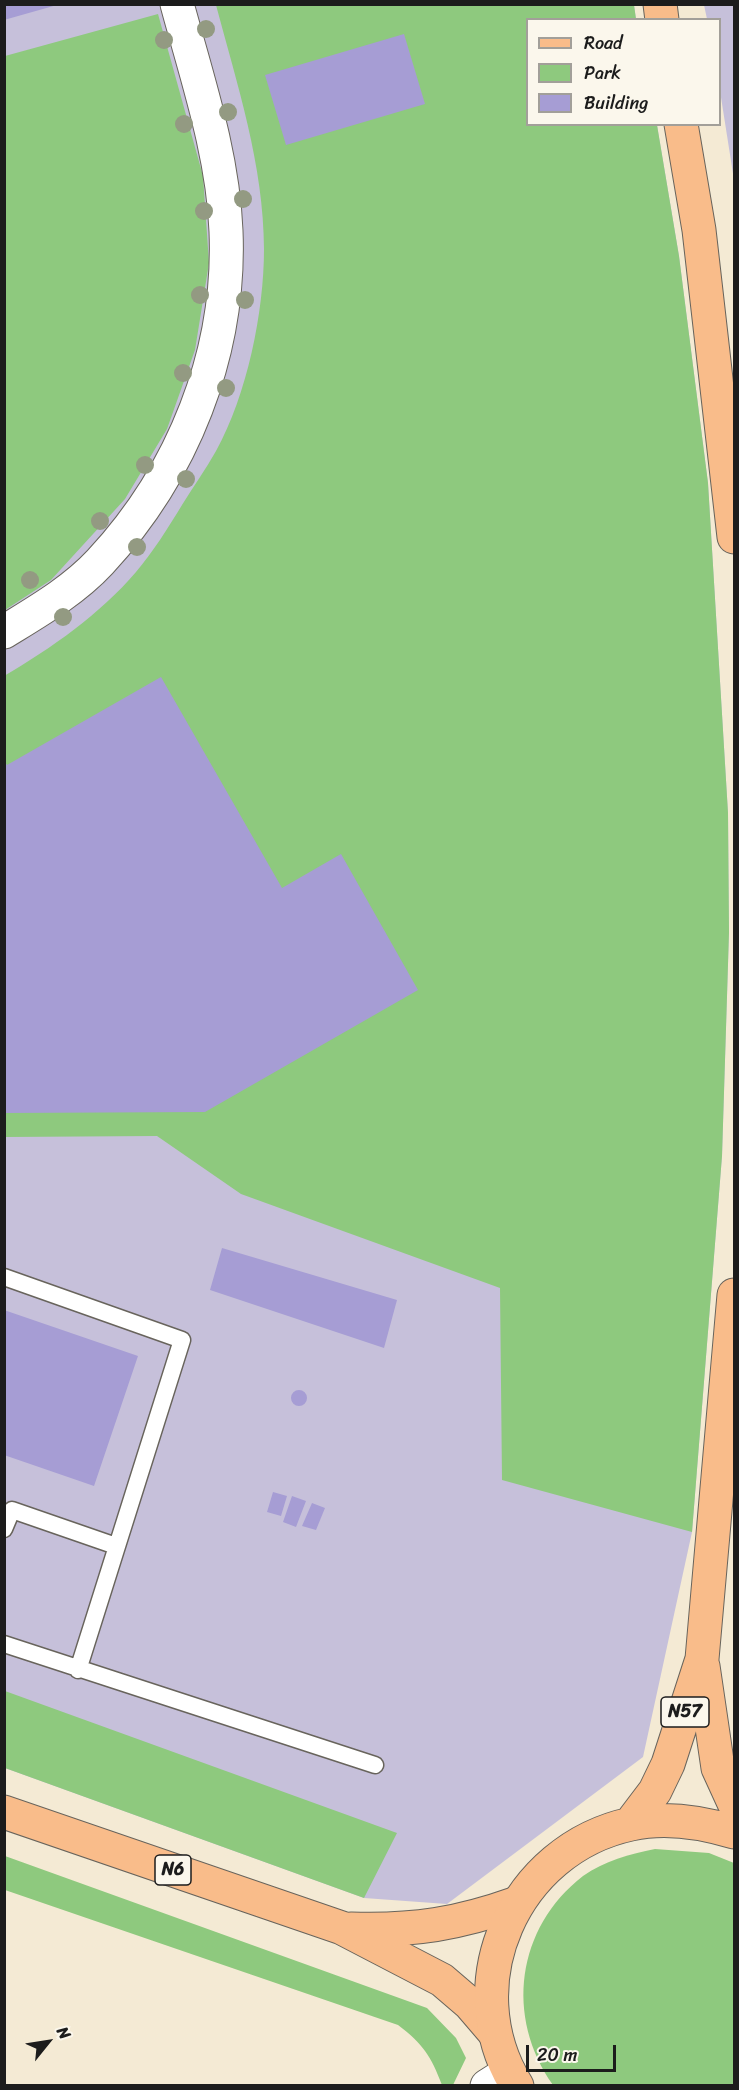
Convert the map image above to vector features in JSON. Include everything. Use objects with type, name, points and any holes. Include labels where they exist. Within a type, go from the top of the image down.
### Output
[{"type":"main road","points":[[681,126],[699,230],[735,537]]},
{"type":"main road","name":"N57","points":[[630,1824],[655,1791],[668,1764],[702,1659],[735,1295]]},
{"type":"main road","name":"N57","points":[[702,1659],[718,1768],[735,1803]]},
{"type":"main road","name":"N6","points":[[4,1812],[342,1928],[442,1980],[470,2004],[494,2032]]},
{"type":"main road","points":[[504,2081],[494,2032],[492,1998],[496,1953],[517,1903],[531,1883],[568,1851],[598,1835],[630,1824],[669,1820],[706,1823],[735,1832]]},
{"type":"main road","name":"N6","points":[[342,1928],[402,1930],[459,1921],[517,1903]]},
{"type":"street","points":[[4,632],[59,598],[99,562],[131,522],[161,483],[180,446],[211,368],[226,278],[226,229],[220,182],[205,109],[177,4]]},
{"type":"lane","points":[[4,1277],[182,1340],[78,1670]]},
{"type":"lane","points":[[4,1529],[12,1510],[116,1546]]},
{"type":"lane","points":[[4,1644],[375,1766]]},
{"type":"shaded area","points":[[4,5],[634,5],[636,18],[526,18],[526,126],[657,126],[679,256],[708,483],[728,813],[729,932],[722,1156],[692,1532],[643,1757],[447,1904],[364,1898],[5,1768]]},
{"type":"shaded area","points":[[704,5],[734,5],[734,180],[721,97],[721,18],[707,18]]},
{"type":"green space","points":[[216,5],[634,5],[636,18],[526,18],[526,126],[657,126],[679,256],[708,483],[728,813],[729,932],[722,1156],[692,1532],[502,1480],[500,1288],[241,1194],[157,1136],[5,1137],[4,676],[40,654],[91,616],[136,572],[166,531],[216,451],[237,405],[257,326],[264,249],[259,187],[240,95]]},
{"type":"green space","points":[[158,14],[203,176],[209,263],[195,350],[167,429],[125,499],[51,580],[5,610],[5,56]]},
{"type":"green space","points":[[4,1691],[397,1833],[364,1898],[5,1768]]},
{"type":"green space","points":[[655,1849],[709,1853],[734,1863],[734,2085],[553,2085],[538,2059],[528,2031],[524,2003],[525,1974],[531,1947],[543,1921],[561,1897],[583,1876],[618,1859]]},
{"type":"green space","points":[[5,1856],[427,2008],[456,2038],[466,2058],[453,2085],[442,2085],[425,2051],[398,2025],[5,1890]]},
{"type":"building","points":[[4,4],[56,4],[57,5],[4,20]]},
{"type":"building","points":[[404,34],[425,104],[286,145],[265,75]]},
{"type":"building","points":[[161,677],[282,888],[341,854],[418,990],[205,1112],[4,1113],[4,761],[7,765]]},
{"type":"building","points":[[222,1248],[397,1300],[384,1348],[210,1290]]},
{"type":"building","points":[[4,1310],[138,1356],[94,1486],[4,1455]]},
{"type":"building","points":[[296,1390],[302,1390],[307,1398],[305,1404],[296,1406],[291,1401],[291,1395]]},
{"type":"building","points":[[273,1492],[287,1496],[281,1516],[267,1512]]},
{"type":"building","points":[[292,1496],[306,1501],[296,1527],[283,1522]]},
{"type":"building","points":[[312,1503],[325,1508],[316,1530],[302,1526]]}]
